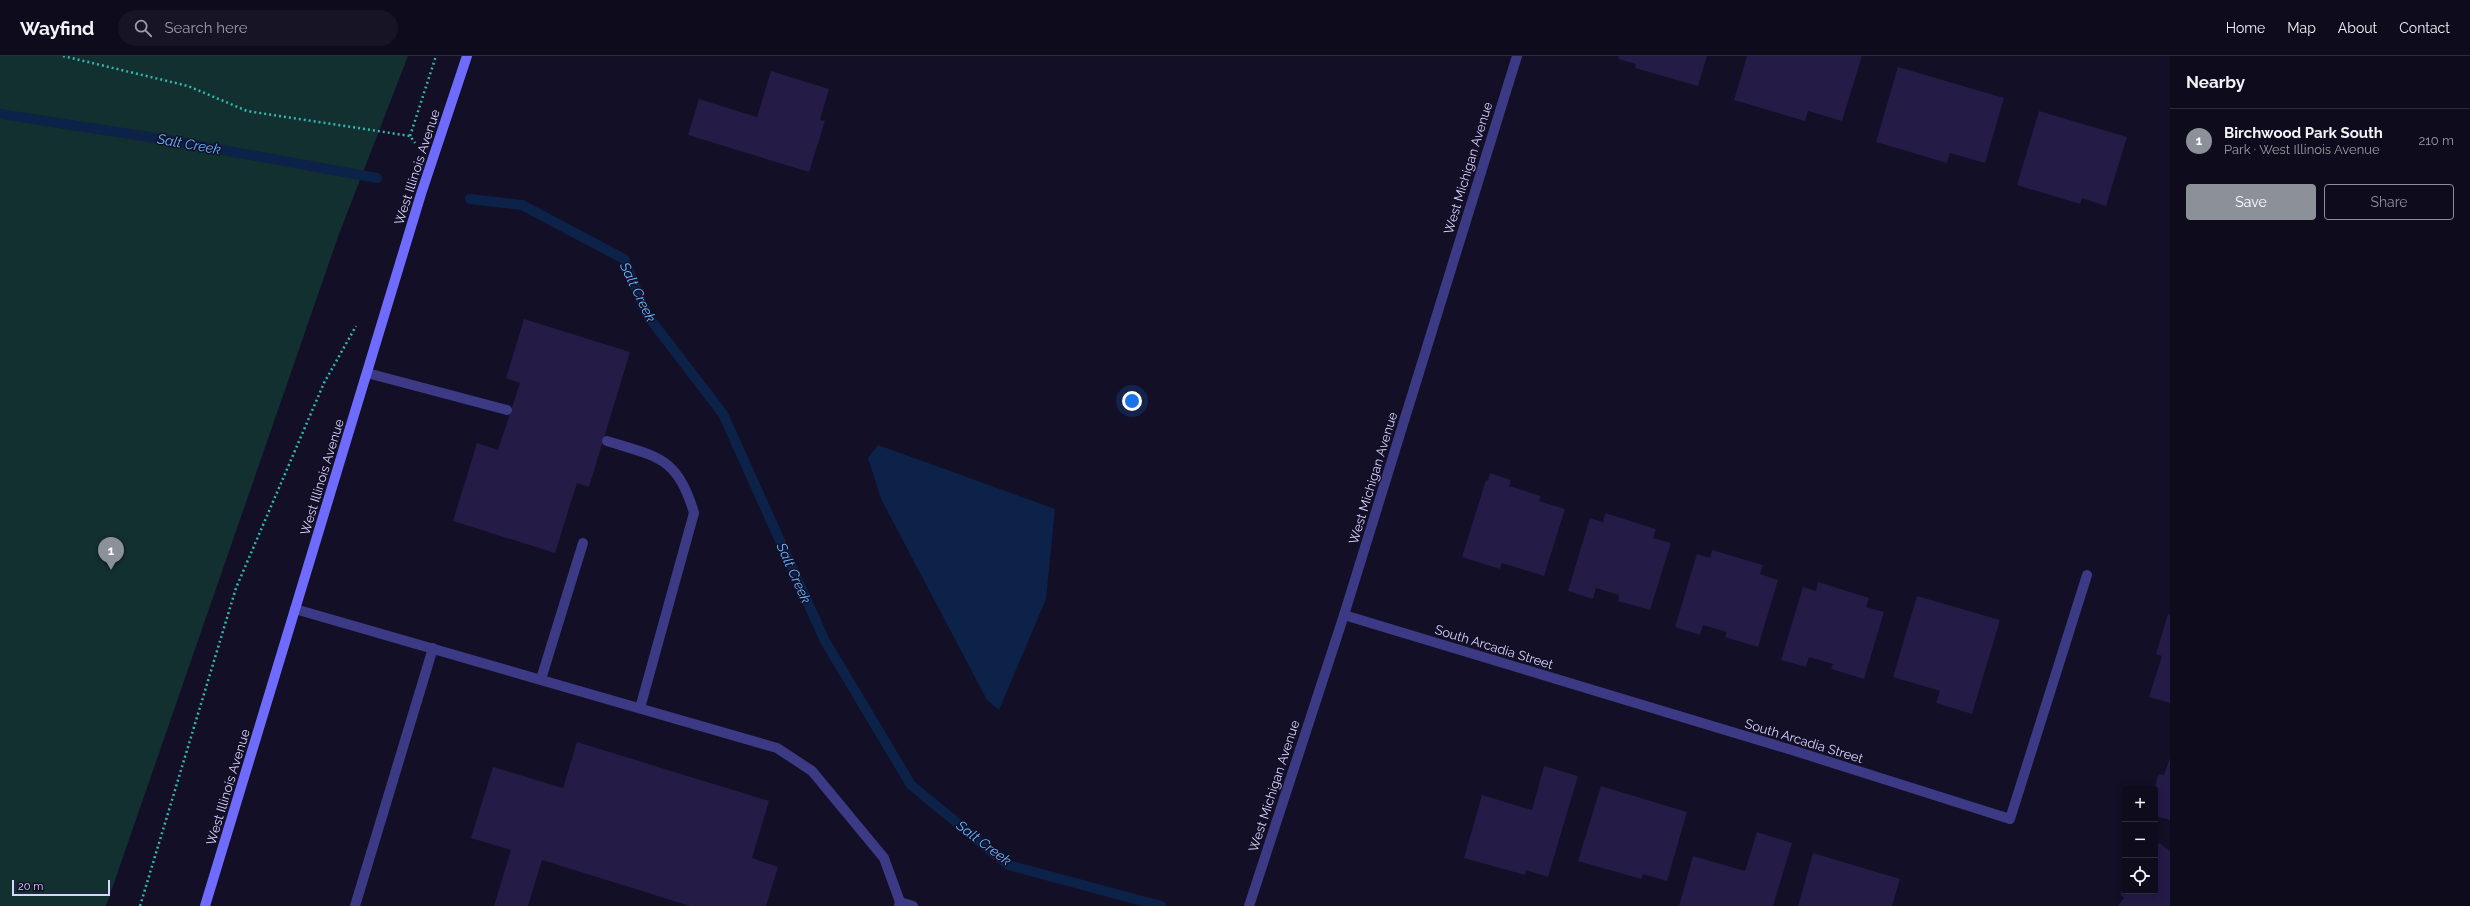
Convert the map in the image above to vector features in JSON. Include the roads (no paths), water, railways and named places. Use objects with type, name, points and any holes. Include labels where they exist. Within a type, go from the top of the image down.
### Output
[{"type":"main road","name":"West Illinois Avenue","points":[[205,906],[366,373],[421,194],[466,56]]},
{"type":"street","name":"West Michigan Avenue","points":[[1249,906],[1344,615],[1517,56]]},
{"type":"street","points":[[366,373],[507,410]]},
{"type":"street","points":[[607,441],[651,455],[669,464],[686,487],[694,513],[640,708]]},
{"type":"street","points":[[541,679],[583,544]]},
{"type":"street","name":"South Arcadia Street","points":[[1344,615],[1795,751],[2010,819],[2087,575]]},
{"type":"street","points":[[295,608],[777,748],[812,771],[884,858],[899,904],[913,906]]},
{"type":"street","points":[[355,906],[433,648]]},
{"type":"water","points":[[878,445],[1055,509],[1046,599],[999,710],[987,700],[881,499],[868,458]]},
{"type":"waterway","name":"Salt Creek","points":[[0,114],[162,139],[377,178]]},
{"type":"waterway","name":"Salt Creek","points":[[470,199],[522,205],[624,259],[647,315],[723,414],[825,641],[911,785],[1008,865],[1161,906]]},
{"type":"place","name":"Birchwood Park South","points":[[111,570]]}]
